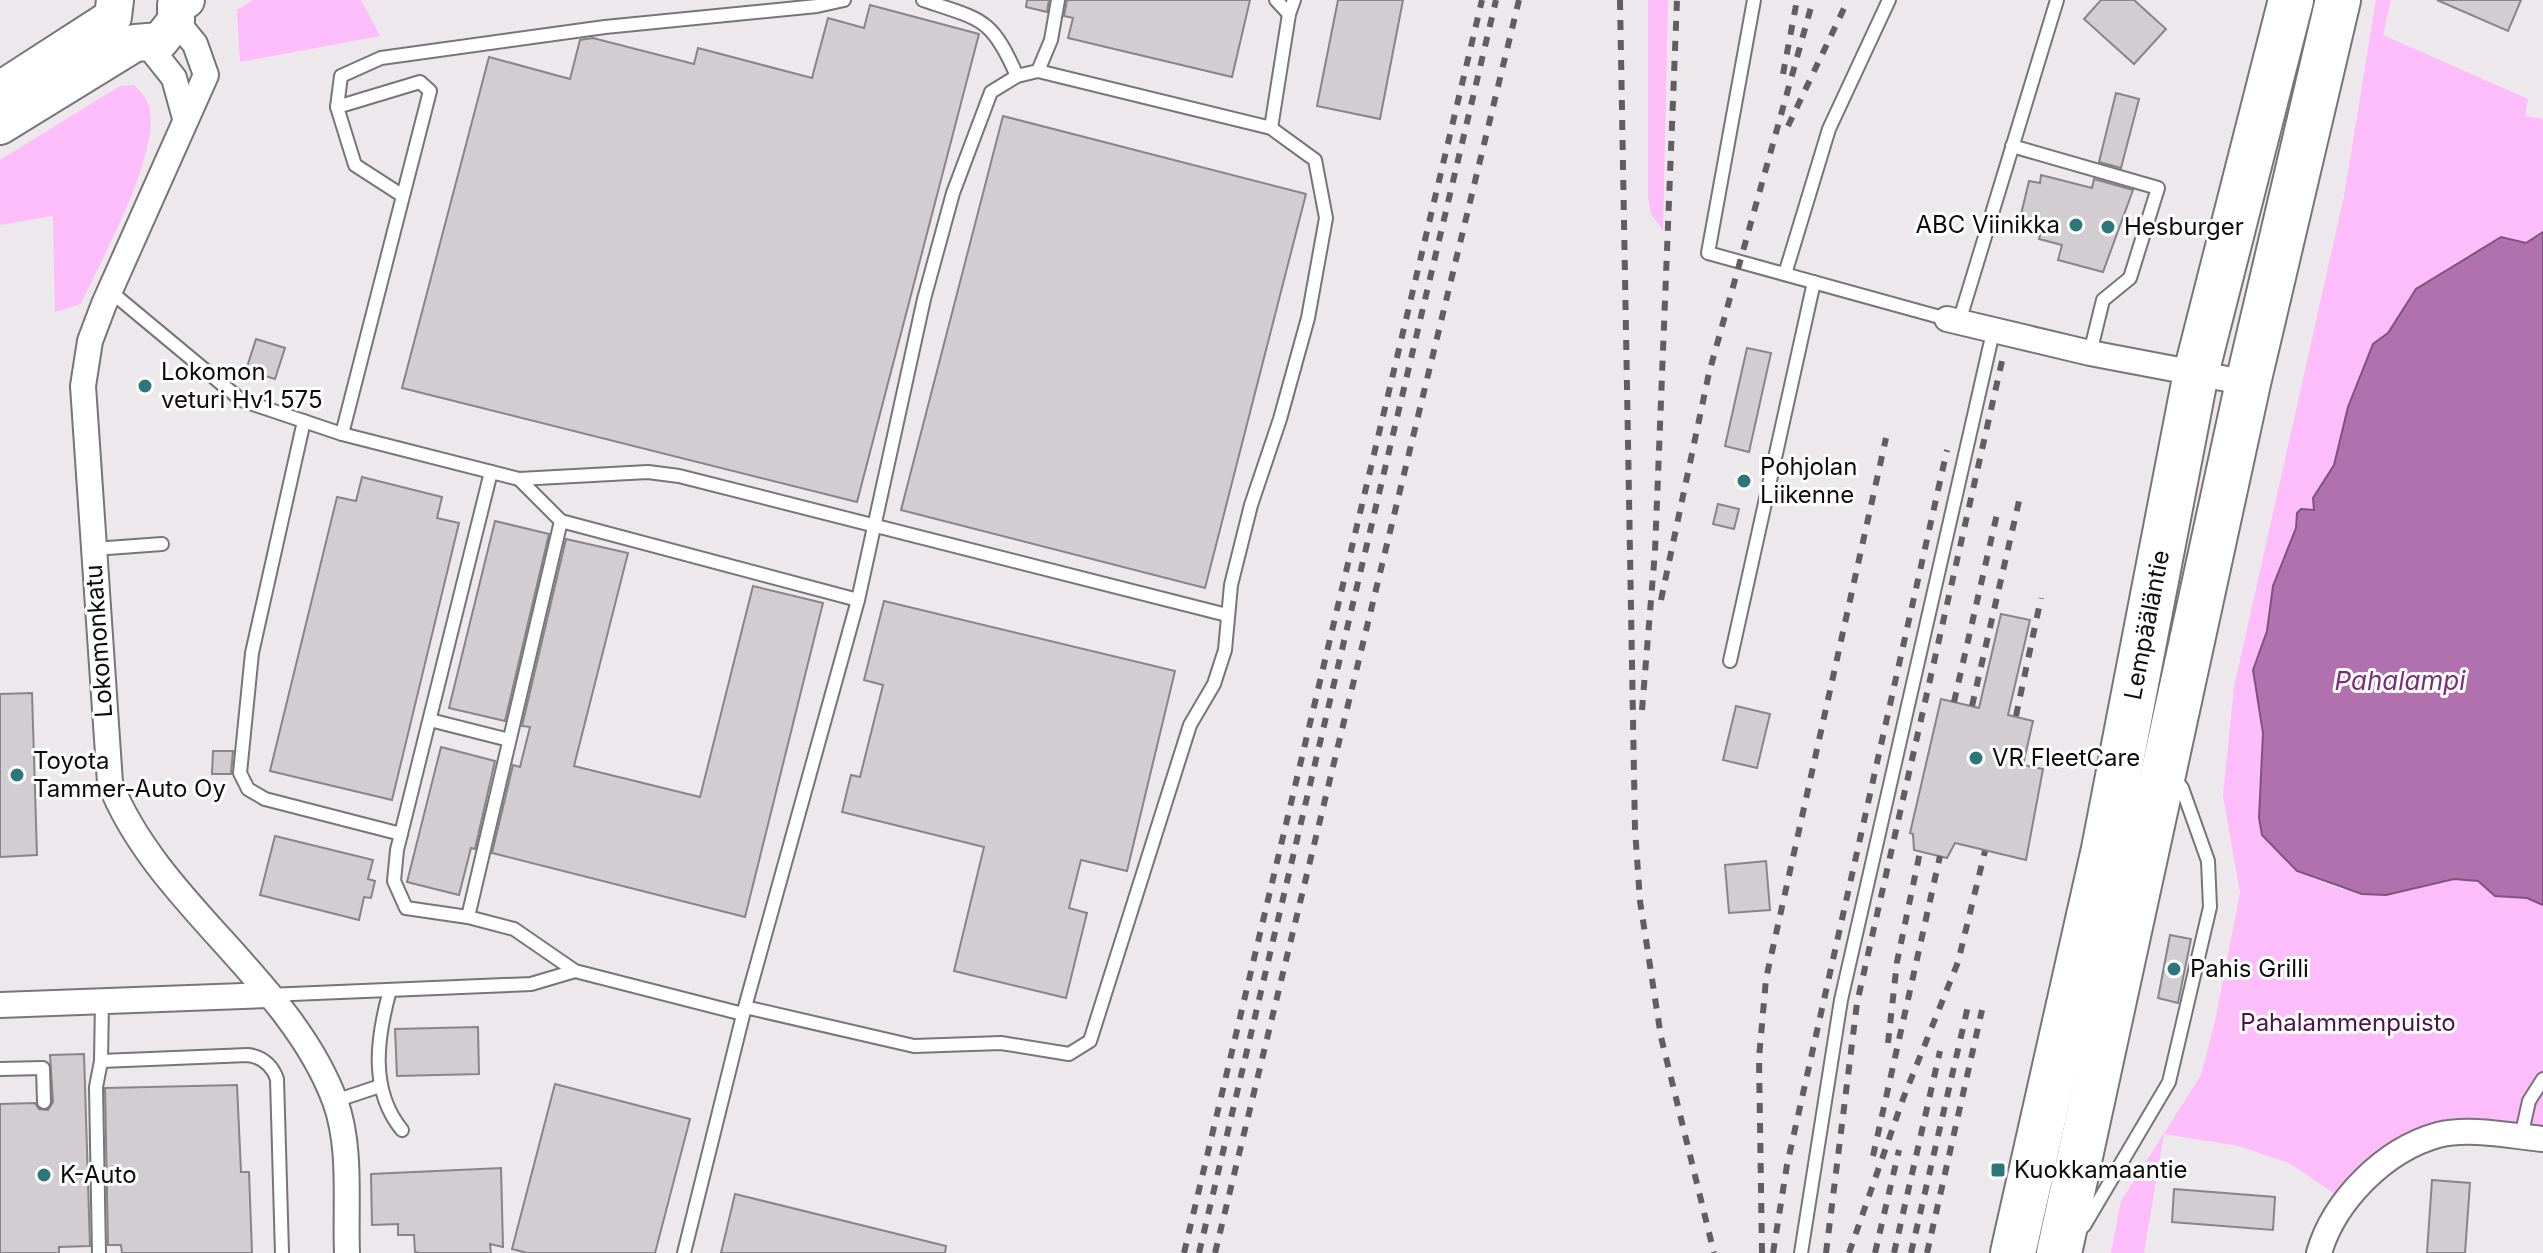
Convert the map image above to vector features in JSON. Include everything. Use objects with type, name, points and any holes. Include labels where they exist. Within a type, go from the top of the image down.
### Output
[{"type":"highway","name":"Lempääläntie","points":[[2013,1253],[2104,849],[2196,373],[2291,0]]},
{"type":"highway","name":"Lempääläntie","points":[[2059,1253],[2248,383],[2338,0]]},
{"type":"highway","points":[[2168,750],[2200,685],[2247,502],[2329,91],[2325,55]]},
{"type":"main road","points":[[122,18],[160,41],[178,7]]},
{"type":"main road","points":[[0,90],[122,18]]},
{"type":"main road","points":[[0,126],[122,18]]},
{"type":"street","name":"Lokomonkatu","points":[[178,7],[206,75],[90,341],[83,386],[110,783],[133,831],[310,1052],[335,1101],[343,1127],[347,1253]]},
{"type":"street","points":[[122,18],[174,78],[185,118]]},
{"type":"street","points":[[1953,321],[2090,353],[2248,383]]},
{"type":"street","points":[[0,1005],[267,995]]},
{"type":"street","points":[[2319,1253],[2338,1209],[2377,1169],[2409,1148],[2439,1135],[2532,1138]]},
{"type":"lane","points":[[403,196],[355,165],[337,107],[341,76],[381,58],[605,27],[817,6],[844,0]]},
{"type":"lane","points":[[923,0],[984,21],[1004,46],[1017,76]]},
{"type":"lane","points":[[1038,71],[1051,40],[1058,0]]},
{"type":"lane","points":[[1276,0],[1289,14]]},
{"type":"lane","points":[[1271,128],[1289,14],[1294,0]]},
{"type":"lane","points":[[1754,0],[1708,253],[1953,321],[2057,0]]},
{"type":"lane","points":[[1785,274],[1829,129],[1889,0]]},
{"type":"lane","points":[[491,472],[401,834],[394,881],[406,908],[468,917],[514,929],[575,971],[744,1010],[914,1046],[1001,1043],[1069,1054],[1090,1041],[1190,725],[1214,684],[1222,662],[1227,615],[1251,505],[1280,419],[1308,318],[1326,218],[1315,160],[1271,128],[1038,71],[1017,76],[991,92],[953,193],[872,525],[858,600],[744,1010],[684,1253]]},
{"type":"lane","points":[[337,107],[420,82],[430,91],[342,434]]},
{"type":"lane","points":[[2012,146],[2158,188],[2130,278],[2103,300],[2090,353]]},
{"type":"lane","points":[[1730,661],[1814,282]]},
{"type":"lane","points":[[110,291],[241,400],[342,434],[519,479],[648,472],[1227,615]]},
{"type":"lane","points":[[1801,1253],[1841,1000],[1993,332]]},
{"type":"lane","points":[[304,421],[252,653],[240,773],[248,789],[265,799],[401,834]]},
{"type":"lane","points":[[519,479],[561,521],[858,600]]},
{"type":"lane","points":[[468,917],[561,521]]},
{"type":"lane","points":[[94,549],[162,544]]},
{"type":"lane","points":[[430,720],[509,740]]},
{"type":"lane","points":[[2071,1253],[2098,1197],[2169,1082],[2210,907],[2208,861],[2168,750]]},
{"type":"lane","points":[[267,995],[531,984],[575,971]]},
{"type":"lane","points":[[390,990],[382,1020],[380,1086],[387,1112],[402,1130]]},
{"type":"lane","points":[[99,1253],[96,1087],[101,1061],[102,1001]]},
{"type":"lane","points":[[101,1061],[248,1055],[257,1056],[270,1066],[277,1079],[282,1253]]},
{"type":"lane","points":[[0,1069],[43,1068],[44,1102]]},
{"type":"lane","points":[[2532,1138],[2529,1101],[2543,1079]]},
{"type":"lane","points":[[335,1101],[380,1086]]},
{"type":"green space","points":[[253,0],[361,0],[380,36],[240,62],[237,10]]},
{"type":"green space","points":[[1648,0],[1668,0],[1663,230],[1651,214],[1648,197]]},
{"type":"green space","name":"Pahalammenpuisto","points":[[2376,0],[2391,0],[2383,35],[2528,99],[2525,116],[2543,119],[2543,232],[2526,243],[2505,237],[2468,255],[2416,289],[2388,333],[2373,344],[2354,390],[2334,465],[2313,498],[2314,510],[2297,513],[2296,528],[2273,586],[2267,631],[2255,661],[2254,687],[2261,707],[2263,733],[2260,828],[2269,843],[2294,866],[2338,888],[2387,894],[2462,880],[2485,887],[2495,896],[2527,898],[2543,905],[2543,1129],[2372,1157],[2335,1194],[2289,1163],[2239,1146],[2164,1134],[2144,1253],[2111,1253],[2121,1201],[2201,1075],[2216,1017],[2240,893],[2223,795],[2234,687],[2344,196]]},
{"type":"green space","points":[[134,85],[142,93],[150,111],[150,132],[137,182],[81,304],[55,312],[53,216],[0,225],[0,160],[120,86]]},
{"type":"water","name":"Pahalampi","points":[[2543,232],[2543,905],[2527,898],[2495,896],[2478,881],[2454,879],[2386,895],[2362,894],[2297,871],[2262,835],[2259,818],[2263,733],[2253,670],[2267,631],[2273,586],[2296,528],[2297,513],[2301,509],[2314,510],[2313,498],[2334,465],[2348,407],[2373,344],[2388,333],[2416,289],[2501,237],[2526,243]]},
{"type":"building","points":[[1027,0],[1049,0],[1047,12],[1026,7]]},
{"type":"building","points":[[1067,0],[1250,0],[1232,77],[1068,38],[1073,18],[1064,16]]},
{"type":"building","points":[[1338,0],[1403,0],[1380,119],[1317,106]]},
{"type":"building","points":[[2101,0],[2134,0],[2166,29],[2134,64],[2084,19]]},
{"type":"building","points":[[2437,0],[2521,0],[2508,31]]},
{"type":"building","points":[[870,5],[979,34],[857,502],[402,388],[489,57],[570,79],[580,40],[593,38],[694,64],[698,48],[812,78],[828,18],[864,28]]},
{"type":"building","points":[[2116,93],[2139,99],[2121,168],[2099,162]]},
{"type":"building","points":[[1003,116],[1306,194],[1205,588],[901,510]]},
{"type":"building","name":"ABC Viinikka","points":[[2041,175],[2092,188],[2094,179],[2133,190],[2103,272],[2058,260],[2062,245],[2039,239],[2042,227],[2019,223],[2029,181],[2040,183]]},
{"type":"building","points":[[256,339],[285,348],[275,379],[246,370]]},
{"type":"building","points":[[1747,348],[1771,353],[1749,452],[1725,446]]},
{"type":"building","points":[[362,477],[442,497],[437,518],[459,523],[392,800],[270,771],[337,497],[356,501]]},
{"type":"building","points":[[1718,504],[1739,509],[1734,529],[1713,524]]},
{"type":"building","points":[[495,521],[549,534],[505,721],[449,708]]},
{"type":"building","points":[[566,539],[628,553],[574,766],[700,797],[753,586],[823,603],[745,917],[492,853],[513,765],[520,767],[530,727],[522,726]]},
{"type":"building","points":[[884,601],[1175,671],[1127,871],[1081,860],[1069,908],[1087,913],[1066,998],[954,971],[984,847],[842,812],[851,775],[860,777],[883,685],[864,680]]},
{"type":"building","name":"VR FleetCare","points":[[2001,614],[2030,620],[2008,715],[2033,721],[2023,765],[2043,769],[2026,860],[1955,843],[1947,858],[1914,850],[1913,834],[1910,833],[1941,699],[1979,708]]},
{"type":"building","name":"Toyota Tammer-Auto Oy","points":[[32,693],[37,855],[0,857],[0,694]]},
{"type":"building","points":[[1736,706],[1770,714],[1757,768],[1723,760]]},
{"type":"building","points":[[441,747],[495,761],[475,849],[471,848],[459,895],[407,882]]},
{"type":"building","points":[[213,751],[233,751],[231,774],[212,774]]},
{"type":"building","points":[[275,836],[373,860],[368,879],[375,881],[371,898],[364,897],[359,920],[260,895]]},
{"type":"building","points":[[1766,861],[1770,910],[1729,913],[1725,865]]},
{"type":"building","name":"Pahis Grilli","points":[[2170,935],[2191,939],[2178,1003],[2158,998]]},
{"type":"building","points":[[478,1027],[479,1074],[397,1076],[395,1029]]},
{"type":"building","name":"K-Auto","points":[[84,1054],[90,1246],[59,1247],[59,1253],[0,1253],[0,1104],[35,1103],[39,1109],[48,1110],[53,1102],[50,1055]]},
{"type":"building","points":[[555,1084],[690,1119],[655,1253],[527,1253],[512,1249]]},
{"type":"building","points":[[237,1085],[241,1172],[249,1172],[252,1253],[122,1253],[121,1245],[108,1245],[105,1088]]},
{"type":"building","points":[[501,1168],[503,1247],[490,1244],[491,1253],[415,1252],[414,1235],[398,1235],[398,1224],[372,1225],[371,1174]]},
{"type":"building","points":[[2432,1180],[2470,1183],[2465,1253],[2427,1253]]},
{"type":"building","points":[[2174,1189],[2275,1197],[2273,1230],[2172,1222]]},
{"type":"building","points":[[735,1194],[946,1246],[945,1253],[721,1253]]},
{"type":"railway","points":[[1184,1253],[1482,0]]},
{"type":"railway","points":[[1199,1253],[1496,0]]},
{"type":"railway","points":[[1215,1253],[1519,0]]},
{"type":"railway","points":[[1620,0],[1635,829],[1640,901],[1661,1037],[1714,1253]]},
{"type":"railway","points":[[1642,710],[1655,551],[1677,0]]},
{"type":"railway","points":[[1783,74],[1797,0]]},
{"type":"railway","points":[[1661,600],[1709,373],[1813,0]]},
{"type":"railway","points":[[1788,126],[1848,0]]},
{"type":"railway","points":[[1826,1253],[1857,1003],[2002,361]]},
{"type":"railway","points":[[1762,1253],[1759,1058],[1766,979],[1886,438]]},
{"type":"railway","points":[[1773,1253],[1787,1165],[1947,450]]},
{"type":"railway","points":[[1972,706],[2019,501]]},
{"type":"railway","points":[[1954,702],[1997,514]]},
{"type":"railway","points":[[2016,716],[2041,598]]},
{"type":"railway","points":[[1849,1253],[1903,1099],[1958,962],[1985,851]]},
{"type":"railway","points":[[1888,1043],[1897,962],[1920,852]]},
{"type":"railway","points":[[1873,1156],[1940,856]]},
{"type":"railway","points":[[1911,1253],[1968,1006]]},
{"type":"railway","points":[[1927,1253],[1982,1010]]},
{"type":"railway","points":[[1894,1253],[1940,1051]]},
{"type":"railway","points":[[1875,1253],[1899,1150]]},
{"type":"place","name":"ABC Viinikka","points":[[2076,225]]},
{"type":"place","name":"Hesburger","points":[[2108,227]]},
{"type":"place","name":"Lokomon veturi Hv1 575","points":[[145,386]]},
{"type":"place","name":"Pohjolan Liikenne","points":[[1744,481]]},
{"type":"place","name":"VR FleetCare","points":[[1976,758]]},
{"type":"place","name":"Toyota Tammer-Auto Oy","points":[[17,775]]},
{"type":"place","name":"Pahis Grilli","points":[[2174,969]]},
{"type":"place","name":"Kuokkamaantie","points":[[1998,1170]]},
{"type":"place","name":"K-Auto","points":[[44,1175]]}]
